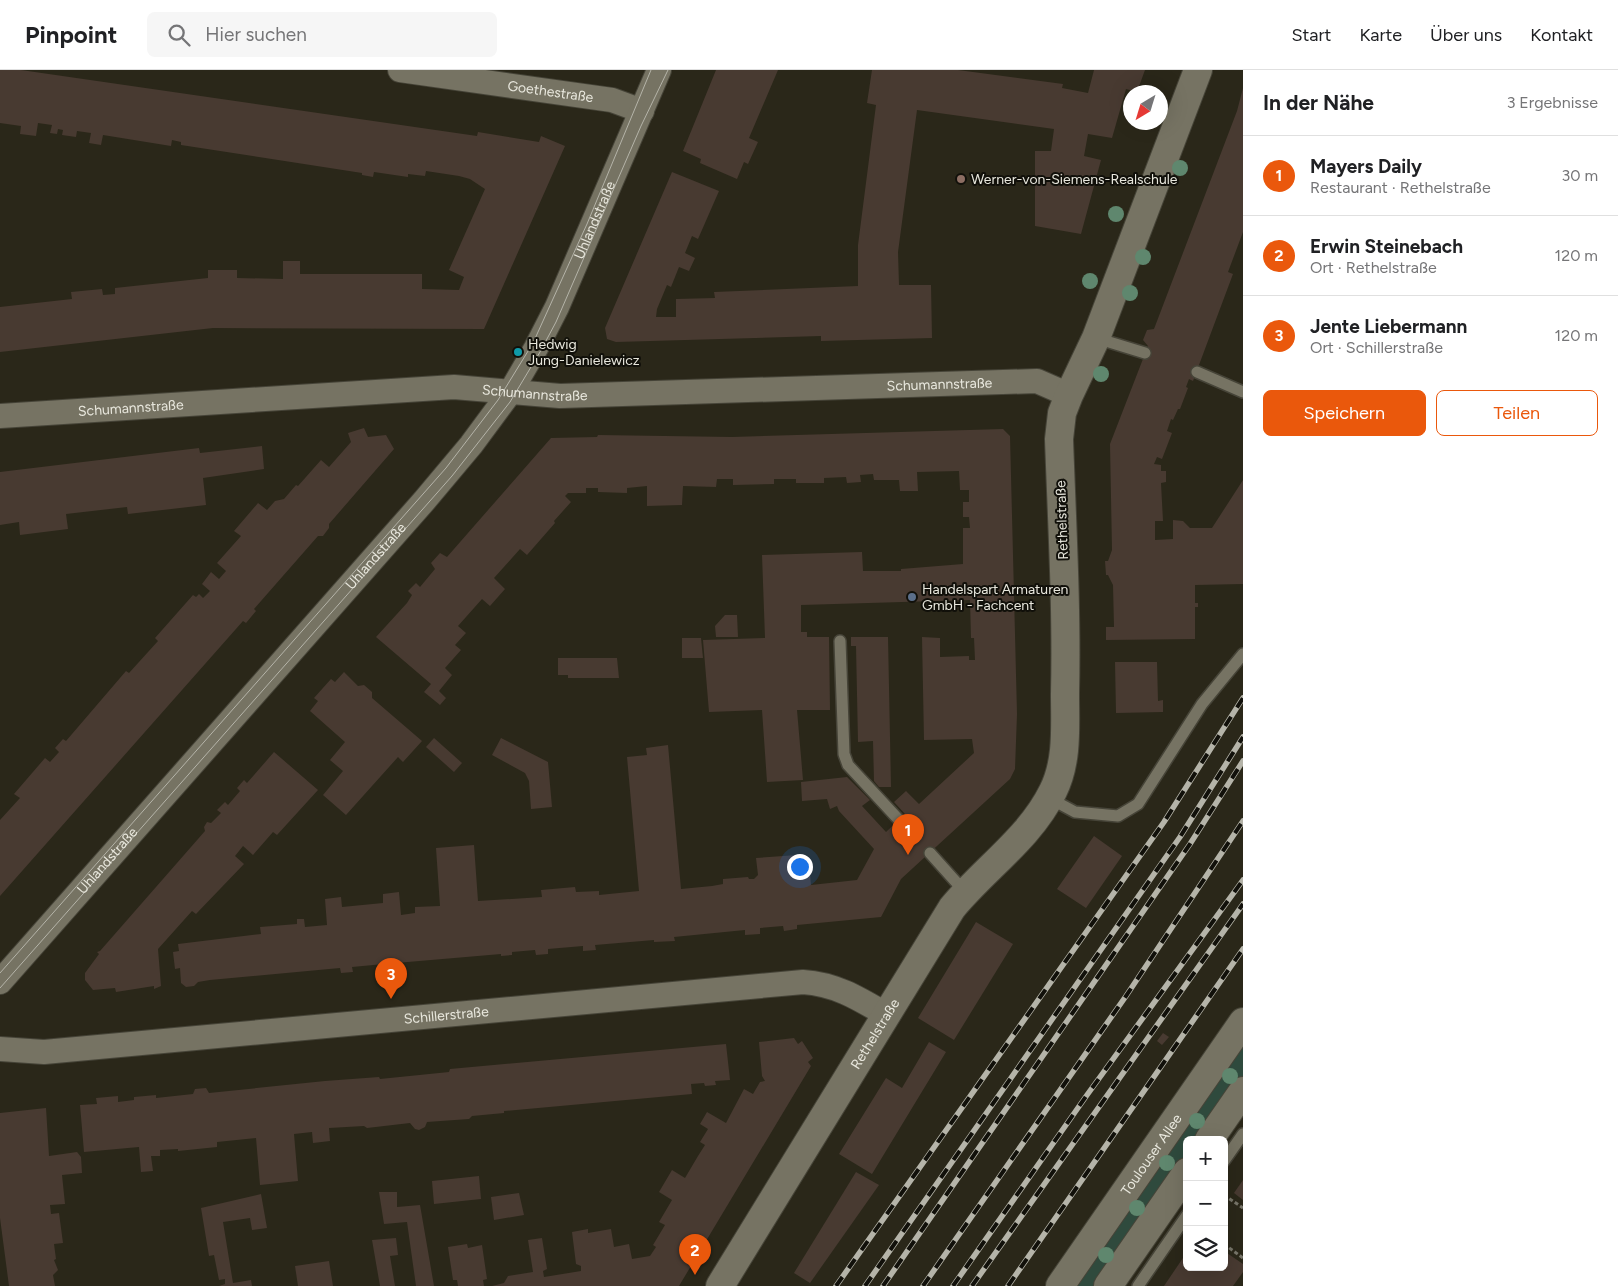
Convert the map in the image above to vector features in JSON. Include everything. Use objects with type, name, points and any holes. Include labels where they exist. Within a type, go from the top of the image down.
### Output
[{"type":"street","name":"Goethestraße","points":[[400,70],[612,100],[642,111]]},
{"type":"street","name":"Uhlandstraße","points":[[0,982],[424,501],[471,445],[511,391],[557,307],[659,70]]},
{"type":"street","name":"Rethelstraße","points":[[720,1286],[885,1014],[952,908],[965,892],[1025,834],[1049,798],[1060,772],[1064,756],[1066,649],[1059,439],[1062,413],[1068,395],[1096,338],[1198,70]]},
{"type":"street","name":"Schumannstraße","points":[[0,416],[454,387],[560,396],[1037,381],[1068,395]]},
{"type":"street","name":"Schillerstraße","points":[[0,1050],[44,1052],[803,982],[834,986],[854,995],[885,1014]]},
{"type":"street","name":"Toulouser Allee","points":[[1060,1286],[1243,1022]]},
{"type":"street","points":[[1212,1136],[1243,1091]]},
{"type":"street","points":[[1108,1286],[1183,1178]]},
{"type":"lane","points":[[1096,338],[1145,354]]},
{"type":"lane","points":[[1197,372],[1243,392]]},
{"type":"lane","points":[[840,641],[844,754],[848,765],[899,820]]},
{"type":"lane","points":[[1049,798],[1075,812],[1118,816],[1138,804],[1202,704],[1243,654]]},
{"type":"lane","points":[[930,853],[965,892]]},
{"type":"lane","points":[[1228,1155],[1243,1134]]},
{"type":"lane","points":[[1138,1286],[1183,1221]]},
{"type":"path","points":[[1228,1198],[1243,1208]]},
{"type":"path","points":[[1228,1247],[1243,1258]]},
{"type":"green space","points":[[1243,1036],[1243,1077],[1202,1136],[1183,1136],[1183,1164],[1098,1286],[1069,1286]]},
{"type":"building","points":[[0,70],[21,70],[477,136],[478,132],[539,142],[541,136],[565,146],[484,329],[213,328],[0,352],[0,307],[72,299],[71,292],[102,289],[103,295],[115,294],[115,288],[208,278],[208,270],[237,270],[237,278],[283,279],[283,261],[300,261],[300,274],[422,274],[422,289],[459,290],[464,277],[449,270],[485,189],[470,179],[459,176],[426,171],[425,176],[408,174],[408,177],[374,172],[373,177],[362,175],[362,173],[181,145],[181,142],[172,140],[171,146],[103,135],[101,145],[89,143],[91,133],[77,131],[76,137],[62,135],[63,130],[58,129],[57,134],[50,133],[52,125],[38,123],[36,136],[20,134],[21,126],[0,123]]},
{"type":"building","points":[[716,70],[778,70],[749,138],[758,142],[748,164],[744,162],[737,179],[700,163],[701,159],[683,151]]},
{"type":"building","points":[[872,70],[958,70],[1063,84],[1062,88],[1088,93],[1094,70],[1145,70],[1140,85],[1123,85],[1123,100],[1112,138],[1088,134],[1084,156],[1101,160],[1081,234],[1035,226],[1035,151],[1051,151],[1054,129],[917,110],[898,252],[899,285],[931,285],[932,338],[821,341],[821,336],[616,342],[607,339],[605,328],[672,172],[719,191],[698,239],[692,236],[685,253],[695,258],[689,271],[679,267],[671,287],[667,285],[657,309],[656,317],[676,317],[676,299],[715,298],[714,292],[858,286],[858,245],[876,105],[867,103]]},
{"type":"building","points":[[1243,88],[1243,232],[1228,272],[1233,274],[1193,381],[1189,379],[1186,387],[1188,388],[1180,409],[1178,409],[1173,420],[1171,419],[1167,431],[1172,433],[1162,459],[1157,457],[1154,464],[1161,465],[1161,471],[1166,471],[1166,482],[1161,483],[1163,521],[1155,521],[1155,540],[1173,539],[1173,520],[1183,521],[1190,528],[1212,528],[1243,480],[1243,584],[1195,585],[1195,603],[1198,603],[1198,607],[1195,607],[1195,639],[1106,640],[1106,627],[1114,627],[1113,585],[1108,575],[1106,575],[1105,561],[1108,561],[1112,550],[1110,444],[1148,346],[1143,340],[1147,330],[1154,329],[1237,111]]},
{"type":"building","points":[[364,428],[368,437],[386,435],[394,449],[329,524],[329,528],[323,536],[318,536],[254,609],[256,611],[246,623],[243,621],[0,896],[0,820],[20,798],[14,794],[45,758],[50,762],[59,752],[55,748],[63,739],[66,741],[126,671],[129,673],[158,641],[155,638],[193,595],[196,597],[199,594],[203,598],[210,591],[202,584],[211,572],[219,579],[226,571],[217,563],[241,536],[234,531],[258,503],[267,510],[275,501],[284,499],[321,460],[329,467],[351,442],[348,433]]},
{"type":"building","points":[[1003,429],[1010,436],[1017,714],[1015,769],[1010,779],[901,879],[881,917],[797,925],[797,929],[784,931],[783,926],[760,928],[760,934],[745,935],[745,930],[674,937],[675,941],[654,942],[654,940],[595,945],[596,950],[583,951],[583,946],[548,949],[548,954],[536,955],[535,950],[512,952],[512,955],[501,956],[501,954],[396,963],[397,967],[385,969],[384,964],[352,967],[353,972],[341,973],[340,968],[210,980],[186,987],[181,983],[180,968],[175,969],[173,952],[179,951],[178,944],[261,934],[260,927],[297,924],[297,919],[304,919],[305,927],[327,925],[325,899],[341,897],[342,907],[383,903],[383,894],[399,892],[401,915],[415,913],[415,907],[440,906],[436,848],[474,845],[478,901],[542,897],[541,890],[575,887],[576,892],[599,891],[599,895],[639,891],[627,757],[647,755],[646,748],[668,745],[681,889],[723,884],[723,879],[748,877],[749,879],[754,879],[758,875],[756,858],[797,855],[798,864],[809,862],[811,885],[857,880],[874,849],[839,811],[837,806],[830,809],[827,799],[802,801],[801,782],[847,777],[870,800],[862,806],[886,832],[905,814],[894,802],[906,791],[919,804],[974,753],[972,739],[924,740],[922,637],[940,638],[940,657],[969,656],[969,660],[975,660],[974,638],[971,638],[970,600],[801,605],[801,632],[807,632],[807,637],[829,637],[830,710],[797,710],[803,780],[767,782],[762,710],[709,712],[703,640],[765,638],[762,555],[862,552],[863,571],[901,571],[901,569],[963,564],[963,528],[970,528],[969,517],[963,517],[963,502],[969,502],[969,490],[960,490],[959,471],[917,472],[918,491],[900,491],[899,480],[874,480],[873,474],[860,475],[861,482],[847,483],[846,477],[824,478],[824,483],[796,483],[796,479],[774,479],[774,484],[733,485],[733,479],[717,479],[716,487],[683,486],[682,505],[647,506],[647,486],[627,488],[627,493],[598,492],[598,488],[586,488],[586,493],[568,493],[565,496],[571,502],[554,521],[555,523],[527,555],[520,549],[494,578],[505,589],[490,606],[482,599],[458,626],[466,633],[455,645],[461,650],[445,668],[452,675],[439,691],[446,698],[440,705],[424,692],[431,684],[376,637],[407,603],[412,595],[408,591],[416,583],[420,587],[435,569],[431,563],[440,553],[447,557],[551,438],[597,437],[598,435],[732,437]]},
{"type":"building","points":[[262,446],[264,469],[203,478],[206,505],[128,514],[127,507],[66,514],[68,529],[20,535],[19,522],[0,525],[0,472],[199,448],[200,453]]},
{"type":"building","points":[[725,615],[737,615],[738,637],[716,637],[715,626]]},
{"type":"building","points":[[851,637],[888,637],[891,787],[879,787],[874,781],[873,741],[858,742],[856,646],[851,646]]},
{"type":"building","points":[[682,638],[701,638],[703,658],[682,658]]},
{"type":"building","points":[[558,658],[617,658],[619,678],[568,678],[568,675],[558,675]]},
{"type":"building","points":[[1115,662],[1157,662],[1158,701],[1163,700],[1163,712],[1116,713]]},
{"type":"building","points":[[344,672],[358,686],[364,685],[372,692],[372,698],[422,741],[403,762],[398,757],[346,815],[323,795],[343,771],[330,760],[345,742],[310,711],[318,701],[314,698],[331,679],[335,682]]},
{"type":"building","points":[[434,738],[462,763],[454,772],[426,747]]},
{"type":"building","points":[[501,738],[548,762],[552,807],[531,809],[529,781],[525,773],[492,755]]},
{"type":"building","points":[[274,752],[318,790],[277,835],[273,832],[253,855],[243,846],[235,856],[244,864],[196,914],[192,911],[158,949],[161,986],[154,989],[154,986],[116,992],[115,988],[93,990],[85,980],[85,973],[99,954],[97,952],[100,951],[205,831],[204,827],[207,822],[211,823],[221,813],[217,810],[225,802],[228,805],[240,791],[237,788],[244,780],[247,783]]},
{"type":"building","points":[[1094,836],[1122,856],[1086,908],[1057,889]]},
{"type":"building","points":[[976,922],[1013,944],[954,1040],[918,1018]]},
{"type":"building","points":[[1163,1033],[1169,1037],[1162,1045],[1157,1041]]},
{"type":"building","points":[[794,1038],[798,1044],[802,1041],[813,1058],[808,1062],[811,1066],[679,1286],[492,1286],[504,1283],[508,1276],[533,1272],[528,1240],[542,1238],[547,1269],[543,1271],[544,1277],[581,1271],[581,1266],[576,1264],[572,1232],[588,1229],[588,1233],[611,1229],[614,1247],[629,1244],[632,1259],[650,1256],[656,1247],[653,1245],[665,1225],[659,1222],[672,1200],[659,1192],[672,1170],[685,1178],[705,1145],[700,1142],[708,1129],[700,1124],[707,1112],[726,1123],[744,1089],[753,1094],[760,1082],[765,1081],[762,1076],[759,1042]]},
{"type":"building","points":[[929,1042],[946,1052],[872,1174],[839,1154],[886,1078],[902,1088]]},
{"type":"building","points":[[726,1044],[730,1080],[715,1081],[716,1085],[705,1086],[704,1083],[691,1084],[692,1094],[504,1111],[504,1113],[472,1116],[469,1119],[427,1122],[425,1127],[419,1130],[415,1129],[410,1123],[367,1128],[364,1126],[329,1128],[330,1141],[313,1143],[312,1132],[294,1134],[298,1181],[260,1185],[256,1138],[217,1142],[217,1147],[178,1151],[178,1149],[160,1150],[160,1156],[151,1156],[153,1171],[141,1172],[139,1147],[84,1152],[80,1105],[97,1104],[96,1098],[118,1096],[118,1102],[134,1100],[134,1097],[156,1095],[156,1098],[193,1094],[195,1089],[206,1088],[209,1093],[325,1081],[379,1077],[380,1079],[449,1072],[450,1069]]},
{"type":"building","points":[[46,1108],[49,1156],[77,1152],[81,1157],[82,1173],[62,1175],[65,1204],[50,1205],[51,1214],[59,1213],[63,1243],[54,1244],[56,1259],[54,1260],[58,1270],[53,1275],[55,1286],[9,1286],[0,1218],[0,1113]]},
{"type":"building","points":[[856,1172],[879,1185],[810,1283],[794,1273]]},
{"type":"building","points":[[479,1176],[481,1199],[434,1204],[432,1181]]},
{"type":"building","points":[[1243,1180],[1243,1200],[1234,1193]]},
{"type":"building","points":[[379,1192],[397,1192],[397,1207],[420,1205],[434,1286],[416,1286],[407,1222],[384,1224]]},
{"type":"building","points":[[519,1193],[524,1215],[494,1220],[491,1197]]},
{"type":"building","points":[[261,1194],[267,1228],[252,1230],[250,1218],[223,1222],[233,1283],[251,1280],[252,1286],[219,1286],[225,1284],[225,1279],[219,1280],[214,1255],[209,1256],[201,1208]]},
{"type":"building","points":[[396,1238],[398,1255],[390,1256],[395,1286],[380,1286],[372,1240]]},
{"type":"building","points":[[467,1244],[468,1248],[482,1245],[487,1279],[483,1280],[484,1286],[458,1286],[457,1280],[453,1280],[448,1247]]},
{"type":"building","points":[[1228,1254],[1243,1264],[1243,1272],[1233,1286],[1164,1286],[1183,1258],[1183,1271],[1228,1271]]},
{"type":"building","points":[[329,1261],[333,1286],[298,1286],[295,1266]]},
{"type":"tram line","points":[[0,973],[446,468],[498,400],[533,343],[587,224],[651,70]]},
{"type":"tram line","points":[[0,988],[452,476],[510,402],[556,322],[641,126],[668,70]]},
{"type":"railway","points":[[836,1286],[1164,822],[1243,698]]},
{"type":"railway","points":[[865,1286],[1180,837],[1243,737]]},
{"type":"railway","points":[[883,1286],[1190,844],[1243,761]]},
{"type":"railway","points":[[923,1286],[1126,996],[1243,821]]},
{"type":"railway","points":[[953,1286],[1087,1095],[1243,880]]},
{"type":"railway","points":[[972,1286],[1243,904]]},
{"type":"railway","points":[[1008,1286],[1243,949]]},
{"type":"place","name":"Werner-von-Siemens-Realschule","points":[[961,179]]},
{"type":"place","name":"Hedwig Jung-Danielewicz","points":[[518,352]]},
{"type":"place","name":"Handelspart Armaturen GmbH - Fachcent","points":[[912,597]]},
{"type":"place","name":"Mayers Daily","points":[[908,855]]},
{"type":"place","name":"Jente Liebermann","points":[[391,999]]},
{"type":"place","name":"Erwin Steinebach","points":[[695,1275]]}]
